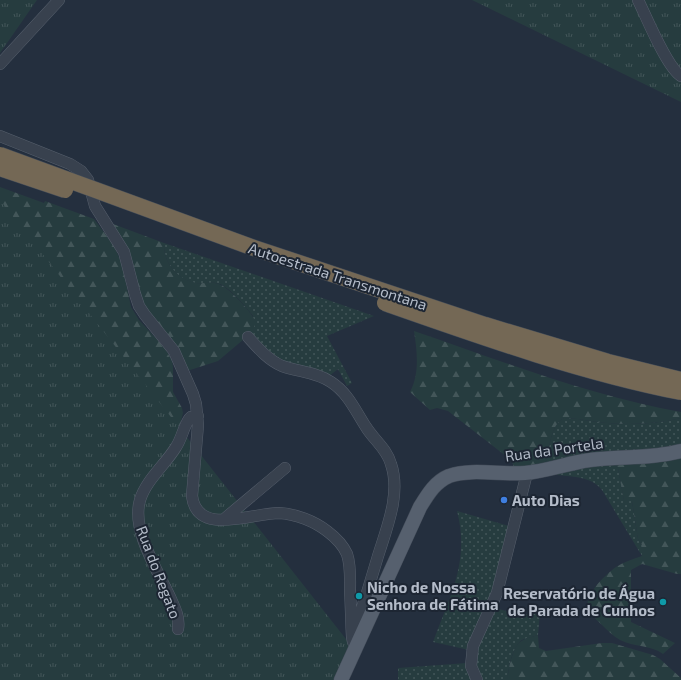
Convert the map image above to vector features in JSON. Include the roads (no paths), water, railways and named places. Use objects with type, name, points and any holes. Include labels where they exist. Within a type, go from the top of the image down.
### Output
[{"type":"highway","name":"Autoestrada Transmontana","points":[[0,155],[254,248],[470,320],[608,362],[681,380]]},
{"type":"highway","name":"Autoestrada Transmontana","points":[[0,168],[418,315],[528,352],[602,373],[681,392]]},
{"type":"main road","name":"Rua da Portela","points":[[341,680],[354,641],[420,507],[434,486],[443,479],[461,474],[527,473],[588,460],[651,456],[681,451]]},
{"type":"street","points":[[0,64],[59,0]]},
{"type":"street","points":[[638,0],[672,67],[676,73],[681,76]]},
{"type":"street","points":[[0,136],[76,168],[84,175],[90,185],[95,206],[124,252],[139,306],[177,355],[194,399],[198,416],[198,436],[192,492],[193,503],[201,515],[223,520],[270,514],[285,514],[297,516],[313,522],[334,536],[344,549],[349,565],[354,641]]},
{"type":"street","points":[[248,337],[261,351],[282,366],[315,374],[337,386],[351,402],[366,427],[385,451],[391,463],[394,478],[394,501],[354,641]]},
{"type":"street","name":"Rua do Regato","points":[[178,629],[178,617],[144,541],[138,517],[138,508],[142,494],[177,446],[189,419],[198,416]]},
{"type":"street","points":[[223,520],[285,468]]},
{"type":"street","points":[[477,680],[471,666],[473,646],[495,598],[527,473]]},
{"type":"place","name":"Auto Dias","points":[[504,500]]},
{"type":"place","name":"Nicho de Nossa Senhora de Fátima","points":[[359,596]]},
{"type":"place","name":"Reservatório de Água de Parada de Cunhos","points":[[663,602]]}]
